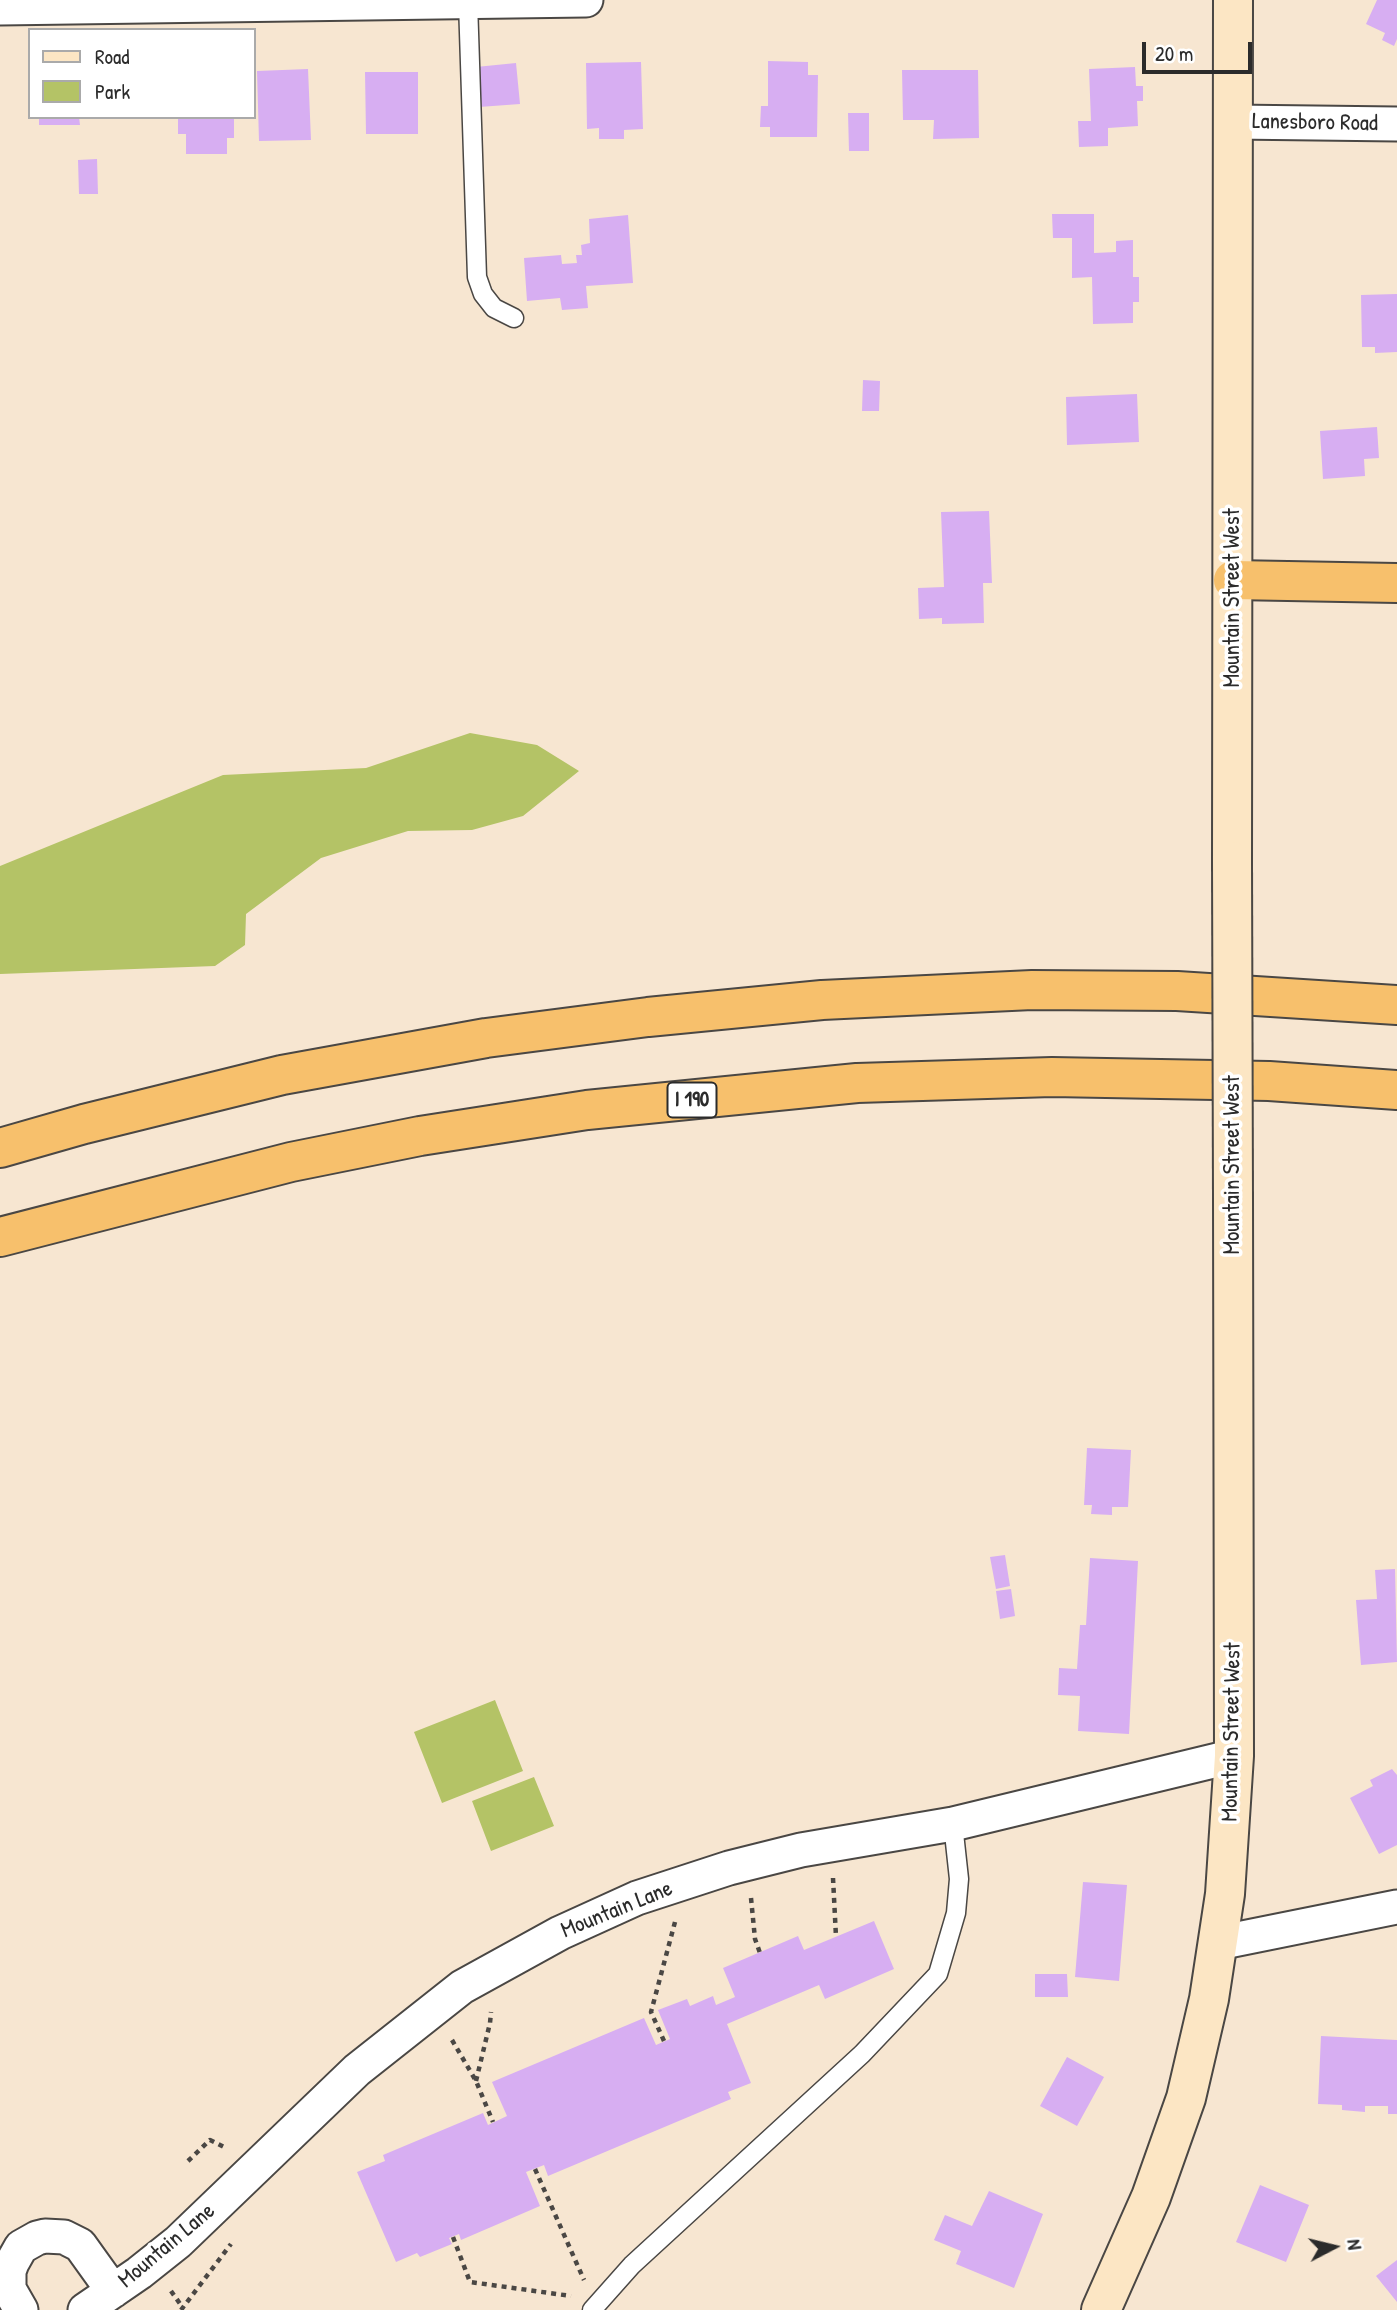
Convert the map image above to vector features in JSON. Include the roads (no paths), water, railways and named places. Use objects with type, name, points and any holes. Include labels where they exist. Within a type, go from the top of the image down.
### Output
[{"type":"highway","points":[[1233,580],[1397,583]]},
{"type":"highway","points":[[0,1148],[84,1124],[282,1075],[486,1038],[661,1015],[822,1000],[1032,990],[1177,991],[1397,1005]]},
{"type":"highway","name":"I 190","points":[[0,1237],[291,1162],[419,1136],[587,1110],[857,1083],[1038,1077],[1269,1081],[1397,1090]]},
{"type":"main road","name":"Mountain Street West","points":[[1101,2310],[1146,2209],[1186,2098],[1209,2000],[1225,1894],[1234,1756],[1233,0]]},
{"type":"street","points":[[8,6],[586,0]]},
{"type":"street","name":"Lanesboro Road","points":[[1233,122],[1397,124]]},
{"type":"street","name":"Mountain Lane","points":[[85,2310],[178,2242],[357,2070],[462,1987],[560,1933],[637,1898],[747,1864],[801,1850],[953,1824],[1234,1756]]},
{"type":"street","points":[[1218,1943],[1397,1907]]},
{"type":"street","name":"Mountain Lane","points":[[22,2310],[9,2290],[9,2271],[21,2247],[45,2236],[64,2236],[80,2245],[113,2291]]},
{"type":"lane","points":[[468,2],[477,277],[483,294],[494,308],[514,318]]},
{"type":"lane","points":[[593,2303],[862,2054],[938,1974],[956,1913],[959,1879],[953,1824]]}]
